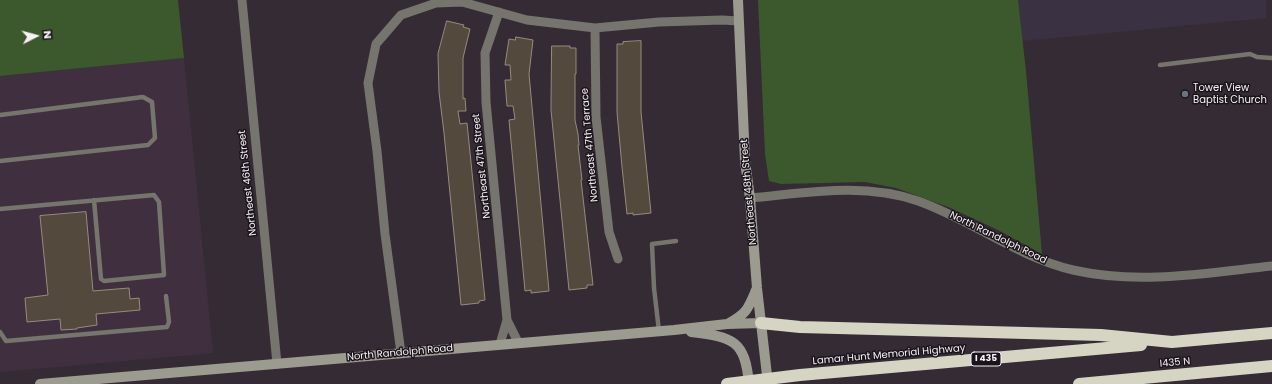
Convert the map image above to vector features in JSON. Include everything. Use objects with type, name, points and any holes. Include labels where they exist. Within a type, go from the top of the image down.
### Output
[{"type":"highway","points":[[761,322],[800,327],[1101,336],[1172,342]]},
{"type":"highway","name":"I 435","points":[[1172,342],[1272,333]]},
{"type":"highway","name":"Lamar Hunt Memorial Highway","points":[[738,384],[800,375],[1172,342]]},
{"type":"highway","name":"I435 N","points":[[1079,384],[1272,366]]},
{"type":"highway","points":[[1138,384],[1151,377]]},
{"type":"main road","name":"Northeast 48th Street","points":[[738,0],[745,161],[768,384]]},
{"type":"main road","points":[[728,324],[743,315],[757,288]]},
{"type":"main road","name":"North Randolph Road","points":[[40,384],[761,322]]},
{"type":"main road","points":[[674,330],[709,334],[728,339],[740,348],[747,366],[738,384]]},
{"type":"street","name":"Northeast 46th Street","points":[[242,0],[277,364]]},
{"type":"street","points":[[401,353],[385,234],[377,151],[368,83],[376,44],[401,15],[436,3],[462,2],[526,20],[596,28],[659,22],[722,20],[739,21]]},
{"type":"street","name":"Northeast 47th Street","points":[[499,12],[485,53],[486,102],[507,320],[518,342]]},
{"type":"street","name":"Northeast 47th Terrace","points":[[596,28],[596,117],[609,232],[618,259]]},
{"type":"street","name":"North Randolph Road","points":[[750,198],[849,190],[871,191],[895,195],[939,209],[1033,257],[1072,270],[1113,276],[1154,278],[1272,266]]},
{"type":"street","name":"Northeast 47th Street","points":[[500,344],[507,320]]},
{"type":"lane","points":[[1160,65],[1250,54],[1257,57],[1272,58]]},
{"type":"lane","points":[[0,115],[143,97],[152,102],[155,138],[148,145],[0,161]]},
{"type":"lane","points":[[0,209],[94,200],[154,195],[159,202],[164,275],[104,282],[101,279],[94,200]]},
{"type":"lane","points":[[659,331],[654,288],[652,244],[676,241]]},
{"type":"lane","points":[[0,332],[6,341],[167,327],[169,322],[166,296]]},
{"type":"shaded area","points":[[1018,0],[1266,0],[1266,18],[1022,41]]},
{"type":"shaded area","points":[[184,58],[213,353],[0,372],[0,76]]},
{"type":"green space","points":[[0,0],[178,0],[184,58],[0,76]]},
{"type":"green space","points":[[758,0],[1018,0],[1026,71],[1042,254],[996,229],[948,207],[896,188],[865,182],[781,184],[769,181],[765,154]]},
{"type":"building","points":[[447,21],[464,25],[463,27],[470,29],[463,58],[463,99],[465,98],[466,111],[458,111],[460,124],[467,123],[485,300],[479,301],[479,303],[461,305],[439,92],[438,54]]},
{"type":"building","points":[[516,37],[533,40],[529,74],[549,291],[531,293],[531,290],[525,291],[509,120],[515,119],[513,106],[507,106],[505,80],[511,80],[510,65],[505,65],[509,39],[515,40]]},
{"type":"building","points":[[641,41],[641,112],[651,213],[633,215],[633,213],[627,214],[622,167],[617,112],[617,44],[623,44],[623,42]]},
{"type":"building","points":[[552,46],[570,46],[570,48],[576,48],[575,120],[578,134],[581,180],[593,285],[587,285],[587,288],[569,290],[551,110]]},
{"type":"building","points":[[86,212],[93,291],[129,288],[130,299],[139,298],[140,310],[96,314],[97,325],[77,329],[61,330],[60,319],[27,322],[25,298],[48,295],[40,216]]},
{"type":"place","name":"Tower View Baptist Church","points":[[1185,94]]}]
